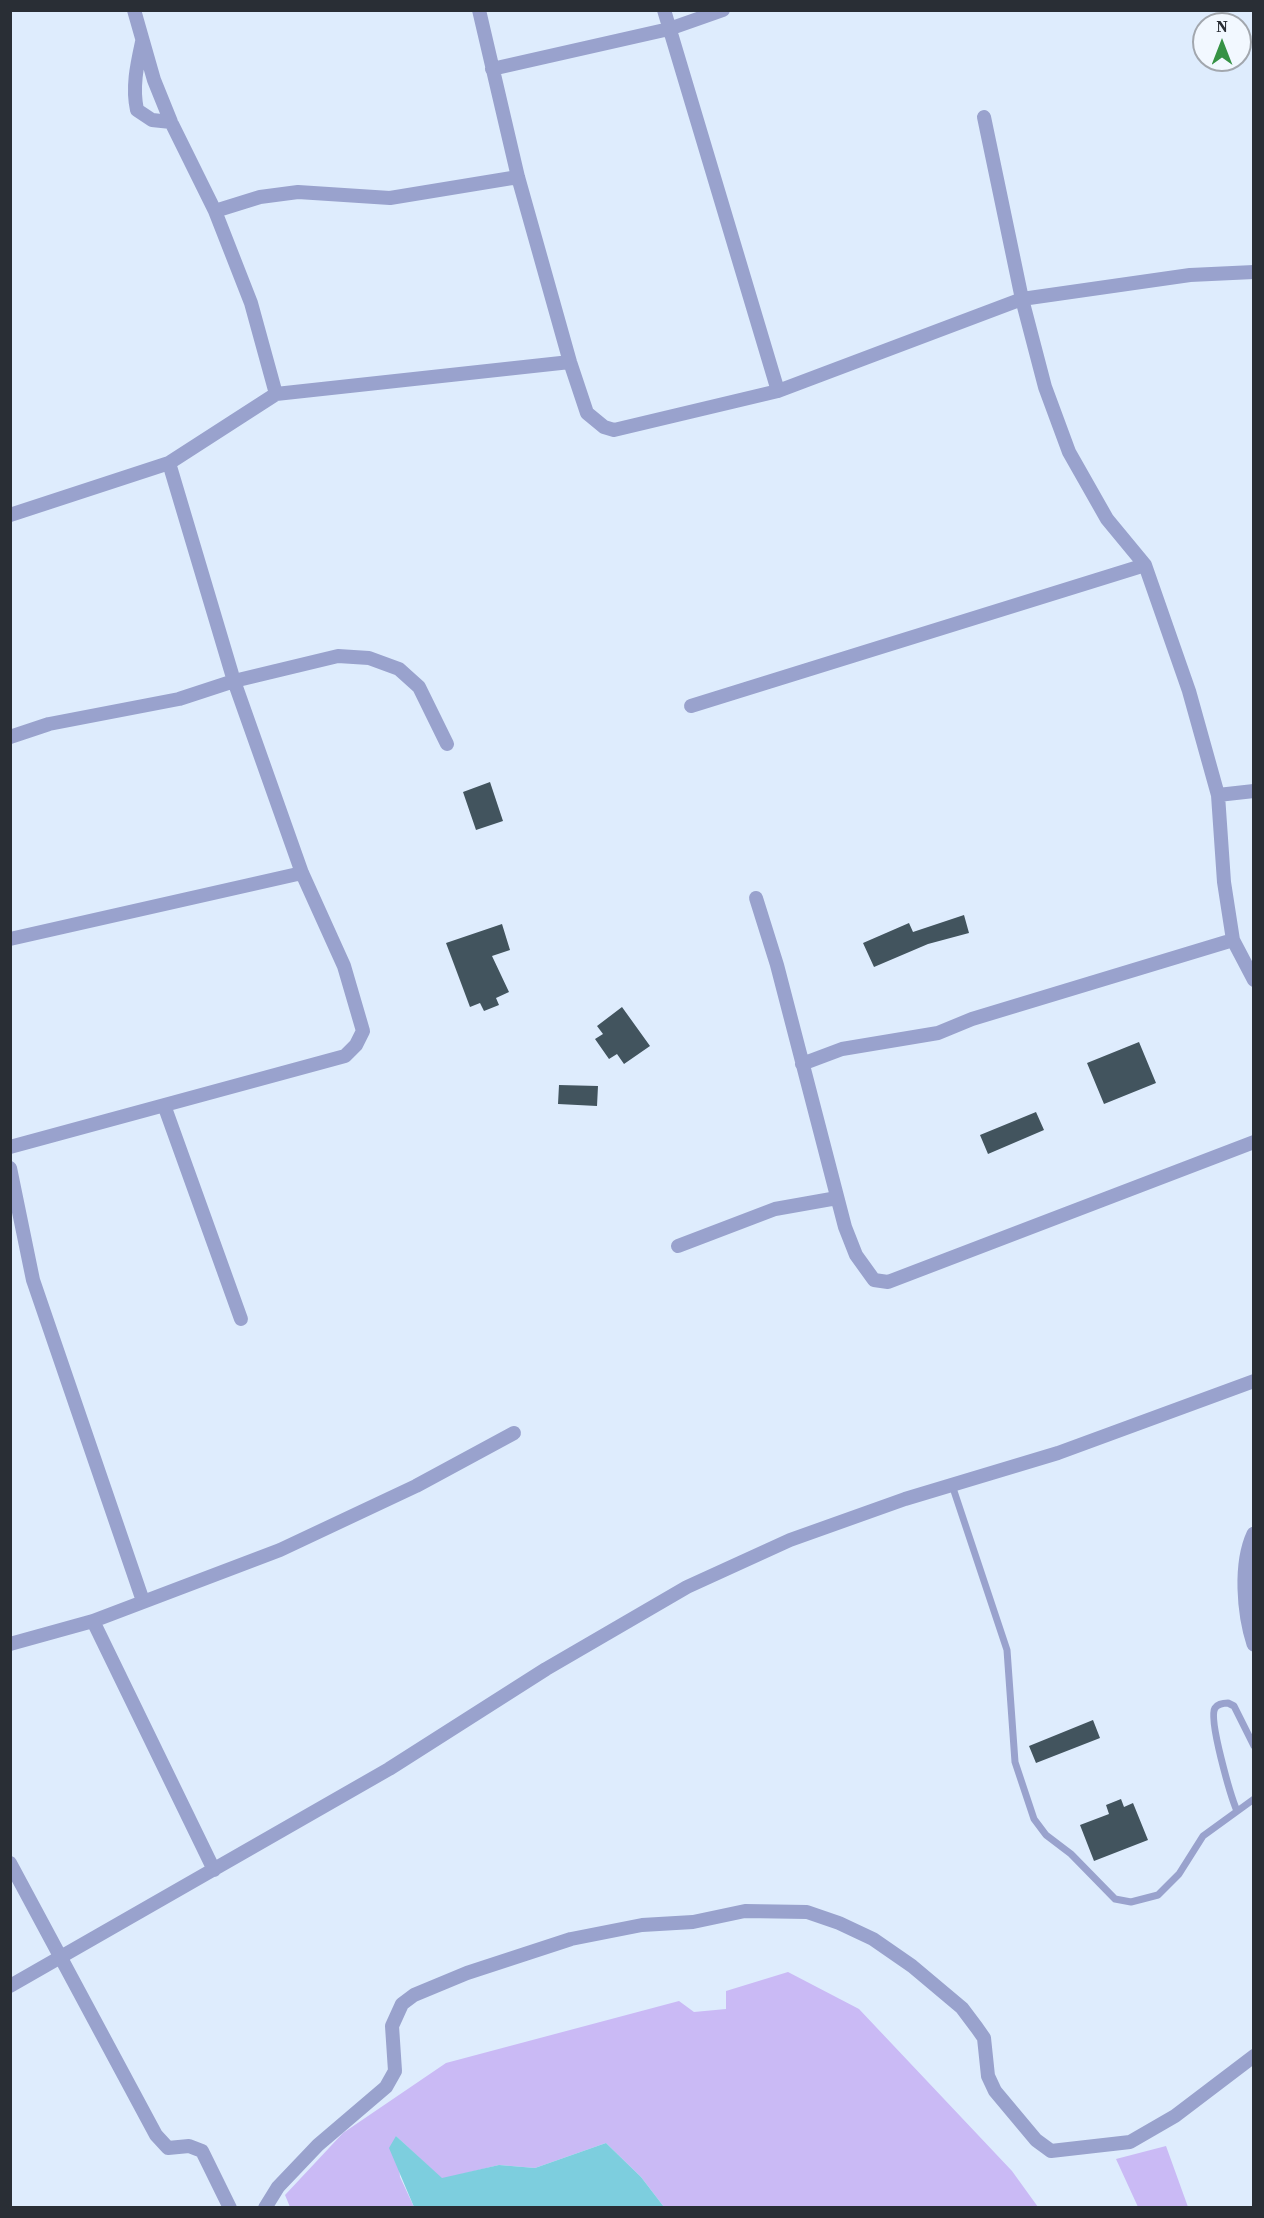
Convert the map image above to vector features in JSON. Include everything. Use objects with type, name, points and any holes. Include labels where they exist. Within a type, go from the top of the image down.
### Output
[{"type":"street","points":[[134,10],[142,41],[171,122],[215,212],[251,303],[276,394]]},
{"type":"street","points":[[479,10],[518,177],[570,362],[587,412],[604,427],[614,430],[778,391],[1022,299],[1190,275],[1254,272]]},
{"type":"street","points":[[664,10],[778,391]]},
{"type":"street","points":[[492,69],[669,29],[723,10]]},
{"type":"street","points":[[142,41],[134,96],[137,110],[152,120],[171,122]]},
{"type":"street","points":[[984,117],[1022,299],[1045,387],[1069,452],[1107,519],[1145,565],[1189,691],[1218,795],[1224,882],[1233,940],[1254,980]]},
{"type":"street","points":[[215,212],[260,197],[298,192],[390,198],[518,177]]},
{"type":"street","points":[[10,515],[169,463],[276,394],[570,362]]},
{"type":"street","points":[[10,1147],[345,1056],[356,1045],[363,1031],[344,966],[302,873],[234,681],[169,463]]},
{"type":"street","points":[[691,706],[1145,565]]},
{"type":"street","points":[[10,737],[49,724],[179,699],[234,681],[338,656],[369,658],[399,669],[419,687],[447,744]]},
{"type":"street","points":[[1218,795],[1254,791]]},
{"type":"street","points":[[10,939],[302,873]]},
{"type":"street","points":[[756,898],[777,965],[837,1198],[856,1256],[874,1280],[888,1282],[1254,1142]]},
{"type":"street","points":[[802,1064],[842,1049],[938,1033],[972,1019],[1233,940]]},
{"type":"street","points":[[164,1105],[241,1319]]},
{"type":"street","points":[[10,1168],[33,1280],[143,1601]]},
{"type":"street","points":[[678,1246],[775,1209],[837,1198]]},
{"type":"street","points":[[10,1986],[389,1769],[546,1670],[687,1587],[790,1540],[952,1485],[1058,1453],[1254,1381]]},
{"type":"street","points":[[10,1644],[93,1621],[280,1550],[416,1486],[514,1433]]},
{"type":"street","points":[[1254,1534],[1246,1571],[1246,1600],[1254,1644]]},
{"type":"street","points":[[93,1621],[214,1870]]},
{"type":"street","points":[[10,1863],[156,2135],[168,2148],[189,2146],[202,2151],[230,2208]]},
{"type":"street","points":[[265,2208],[278,2187],[318,2145],[386,2087],[395,2071],[392,2026],[402,2004],[414,1995],[467,1973],[561,1942],[642,1925],[693,1922],[745,1911],[807,1912],[839,1923],[873,1939],[912,1966],[962,2008],[984,2038],[988,2076],[995,2091],[1036,2140],[1051,2151],[1130,2142],[1175,2116],[1254,2056]]},
{"type":"lane","points":[[952,1485],[1009,1657],[1018,1774],[1034,1819],[1046,1835],[1071,1854],[1115,1899],[1144,1900],[1158,1895],[1169,1885],[1203,1836],[1254,1799]]},
{"type":"lane","points":[[1237,1812],[1230,1795],[1214,1722],[1218,1706],[1228,1703],[1234,1706],[1254,1746]]},
{"type":"shaded area","points":[[788,1972],[859,2009],[1012,2171],[1038,2207],[664,2207],[641,2177],[606,2143],[535,2168],[499,2165],[442,2179],[396,2136],[400,2177],[414,2207],[290,2207],[285,2195],[343,2133],[446,2063],[679,2001],[694,2012],[726,2009],[726,1991]]},
{"type":"shaded area","points":[[1166,2146],[1188,2207],[1138,2207],[1116,2159]]},
{"type":"water","points":[[396,2136],[442,2178],[499,2165],[535,2168],[606,2143],[641,2177],[664,2207],[414,2207],[389,2148]]},
{"type":"building","points":[[490,782],[503,821],[476,830],[463,792]]},
{"type":"building","points":[[964,915],[969,933],[928,944],[874,967],[863,943],[909,923],[913,932]]},
{"type":"building","points":[[502,924],[510,950],[492,956],[509,992],[496,998],[499,1005],[484,1011],[480,1003],[470,1007],[446,943]]},
{"type":"building","points":[[622,1007],[650,1046],[624,1064],[617,1054],[609,1059],[595,1039],[603,1034],[597,1026]]},
{"type":"building","points":[[1139,1042],[1156,1083],[1104,1104],[1087,1063]]},
{"type":"building","points":[[559,1085],[598,1086],[597,1106],[558,1104]]},
{"type":"building","points":[[1036,1112],[1044,1130],[988,1154],[980,1135]]},
{"type":"building","points":[[1093,1720],[1100,1738],[1036,1763],[1029,1746]]},
{"type":"building","points":[[1121,1799],[1124,1807],[1133,1803],[1148,1840],[1094,1861],[1080,1825],[1109,1814],[1106,1805]]}]
